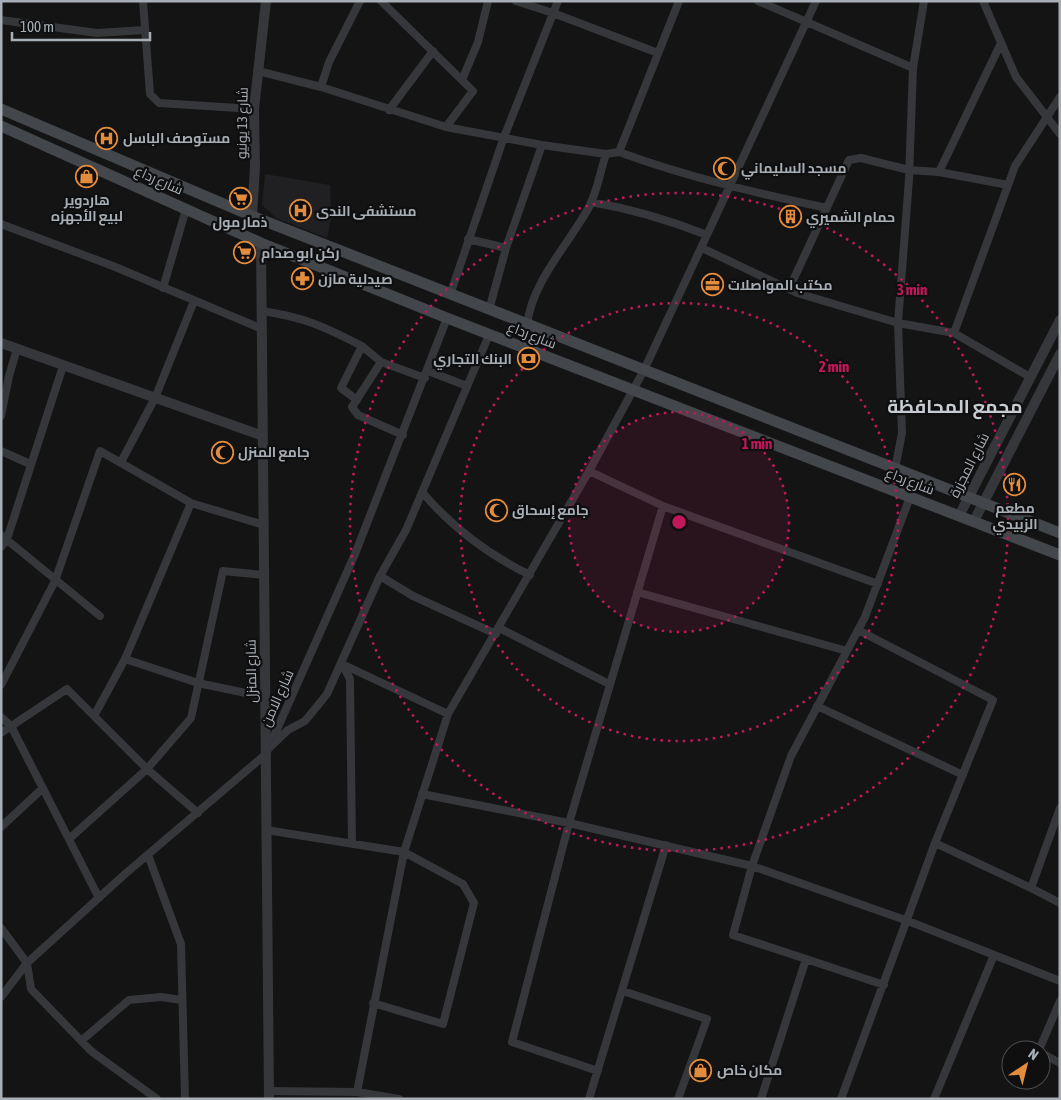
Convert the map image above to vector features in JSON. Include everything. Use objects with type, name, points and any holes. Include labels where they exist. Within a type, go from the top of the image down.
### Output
[{"type":"main road","name":"شارع رداع","points":[[1,108],[252,216],[1060,533]]},
{"type":"main road","name":"شارع رداع","points":[[1,126],[261,242],[447,318],[1060,555]]},
{"type":"street","points":[[143,1],[150,94],[159,103],[254,109]]},
{"type":"street","name":"شارع 13 يونيو","points":[[252,216],[255,168],[254,109],[266,1]]},
{"type":"street","points":[[321,87],[329,62],[360,1]]},
{"type":"street","points":[[382,1],[473,90],[446,127]]},
{"type":"street","points":[[462,80],[478,42],[488,1]]},
{"type":"street","points":[[516,1],[554,13],[658,53]]},
{"type":"street","points":[[450,295],[504,137],[558,1]]},
{"type":"street","points":[[619,152],[680,1]]},
{"type":"street","points":[[758,1],[913,68]]},
{"type":"street","points":[[357,1092],[404,852],[448,714],[498,631],[634,390],[702,248],[804,22],[816,1]]},
{"type":"street","points":[[895,469],[902,433],[898,323],[909,170],[913,68],[924,1]]},
{"type":"street","points":[[983,1],[1016,76],[1060,134]]},
{"type":"street","points":[[1,20],[97,33],[146,30]]},
{"type":"street","points":[[939,172],[1001,43]]},
{"type":"street","points":[[388,110],[433,51]]},
{"type":"street","points":[[258,71],[321,87],[446,127],[542,145],[606,154],[619,152],[664,168],[730,187],[827,208]]},
{"type":"street","points":[[954,333],[1014,166],[1060,96]]},
{"type":"street","points":[[489,310],[506,248],[542,145]]},
{"type":"street","points":[[527,325],[529,309],[543,281],[591,202],[606,154]]},
{"type":"street","points":[[789,289],[849,160],[861,158],[909,170],[939,172],[1008,185]]},
{"type":"street","points":[[591,202],[630,209],[663,218],[707,235]]},
{"type":"street","points":[[163,288],[186,209]]},
{"type":"street","points":[[1,224],[163,288],[262,330]]},
{"type":"street","points":[[468,239],[506,248]]},
{"type":"street","name":"شارع المنزل","points":[[261,242],[269,1095]]},
{"type":"street","points":[[702,248],[789,289],[898,323],[954,333],[1030,377]]},
{"type":"street","points":[[121,462],[155,398],[194,301]]},
{"type":"street","points":[[262,311],[295,315],[328,328],[362,346],[381,362],[467,386]]},
{"type":"street","name":"شارع الامن","points":[[1,997],[27,964],[99,898],[267,752],[355,554],[427,374],[447,318]]},
{"type":"street","name":"شارع المجزرة","points":[[959,516],[1060,320]]},
{"type":"street","points":[[267,752],[288,730],[305,721],[327,694],[380,576],[406,530],[489,335]]},
{"type":"street","points":[[1,343],[263,436]]},
{"type":"street","points":[[356,400],[341,388],[362,346]]},
{"type":"street","points":[[1,416],[9,376],[17,349]]},
{"type":"street","points":[[974,522],[1060,354]]},
{"type":"street","points":[[381,362],[352,407],[358,415],[403,435]]},
{"type":"street","points":[[1,547],[63,366]]},
{"type":"street","points":[[1,450],[30,464]]},
{"type":"street","points":[[1,685],[55,581],[100,451],[191,503],[264,525]]},
{"type":"street","points":[[589,471],[663,506],[878,584]]},
{"type":"street","points":[[422,492],[450,521],[488,550],[530,575]]},
{"type":"street","points":[[884,986],[734,934],[752,866],[790,756],[858,630],[878,584],[910,497]]},
{"type":"street","points":[[94,716],[126,659],[191,503]]},
{"type":"street","points":[[598,1071],[512,1042],[569,823],[663,506]]},
{"type":"street","points":[[4,537],[55,581],[100,616]]},
{"type":"street","points":[[69,839],[147,769],[191,718],[222,571],[264,576]]},
{"type":"street","points":[[380,576],[414,596],[498,631],[609,684]]},
{"type":"street","points":[[637,592],[847,651]]},
{"type":"street","points":[[841,1099],[908,921],[935,843],[994,700],[858,630]]},
{"type":"street","points":[[126,659],[198,683],[265,697]]},
{"type":"street","points":[[342,664],[448,714]]},
{"type":"street","points":[[342,664],[350,679],[352,844]]},
{"type":"street","points":[[1,733],[67,689],[147,769],[198,813]]},
{"type":"street","points":[[817,706],[963,775]]},
{"type":"street","points":[[1,717],[11,726],[99,898]]},
{"type":"street","points":[[1,827],[43,788]]},
{"type":"street","points":[[422,794],[569,823],[752,866],[908,921],[1060,981]]},
{"type":"street","points":[[1031,888],[1056,831],[1060,808]]},
{"type":"street","points":[[266,830],[404,852],[463,884],[474,903],[443,1024],[374,1003]]},
{"type":"street","points":[[935,843],[1060,903]]},
{"type":"street","points":[[589,1099],[666,845]]},
{"type":"street","points":[[148,855],[181,944],[185,1099]]},
{"type":"street","points":[[1,928],[27,964],[31,989],[92,1051],[157,1099]]},
{"type":"street","points":[[934,1099],[994,955]]},
{"type":"street","points":[[761,1099],[806,959]]},
{"type":"street","points":[[623,991],[707,1019],[678,1099]]},
{"type":"street","points":[[81,1040],[129,1000],[161,997],[182,1000]]},
{"type":"street","points":[[1043,1040],[1060,1001]]},
{"type":"street","points":[[269,1095],[357,1092],[399,1099]]},
{"type":"shaded area","name":"مستشفى الندى","points":[[265,174],[330,185],[331,219],[327,238],[276,218],[262,205]]},
{"type":"place","name":"مستوصف الباسل","points":[[107,138]]},
{"type":"place","name":"مسجد السليماني","points":[[725,168]]},
{"type":"place","name":"هاردوير لبيع الأجهزه","points":[[87,177]]},
{"type":"place","name":"ذمار مول","points":[[240,199]]},
{"type":"place","name":"مستشفى الندى","points":[[300,211]]},
{"type":"place","name":"حمام الشميري","points":[[790,217]]},
{"type":"place","name":"ركن ابو صدام","points":[[245,253]]},
{"type":"place","name":"صيدلية مازن","points":[[302,279]]},
{"type":"place","name":"مكتب المواصلات","points":[[712,285]]},
{"type":"place","name":"البنك التجاري","points":[[528,359]]},
{"type":"place","name":"جامع المنزل","points":[[222,452]]},
{"type":"place","name":"مطعم الزبيدي","points":[[1015,485]]},
{"type":"place","name":"جامع إسحاق","points":[[496,510]]},
{"type":"place","name":"مكان خاص","points":[[701,1070]]},
{"type":"district","name":"مجمع المحافظة","points":[[955,406]]}]
